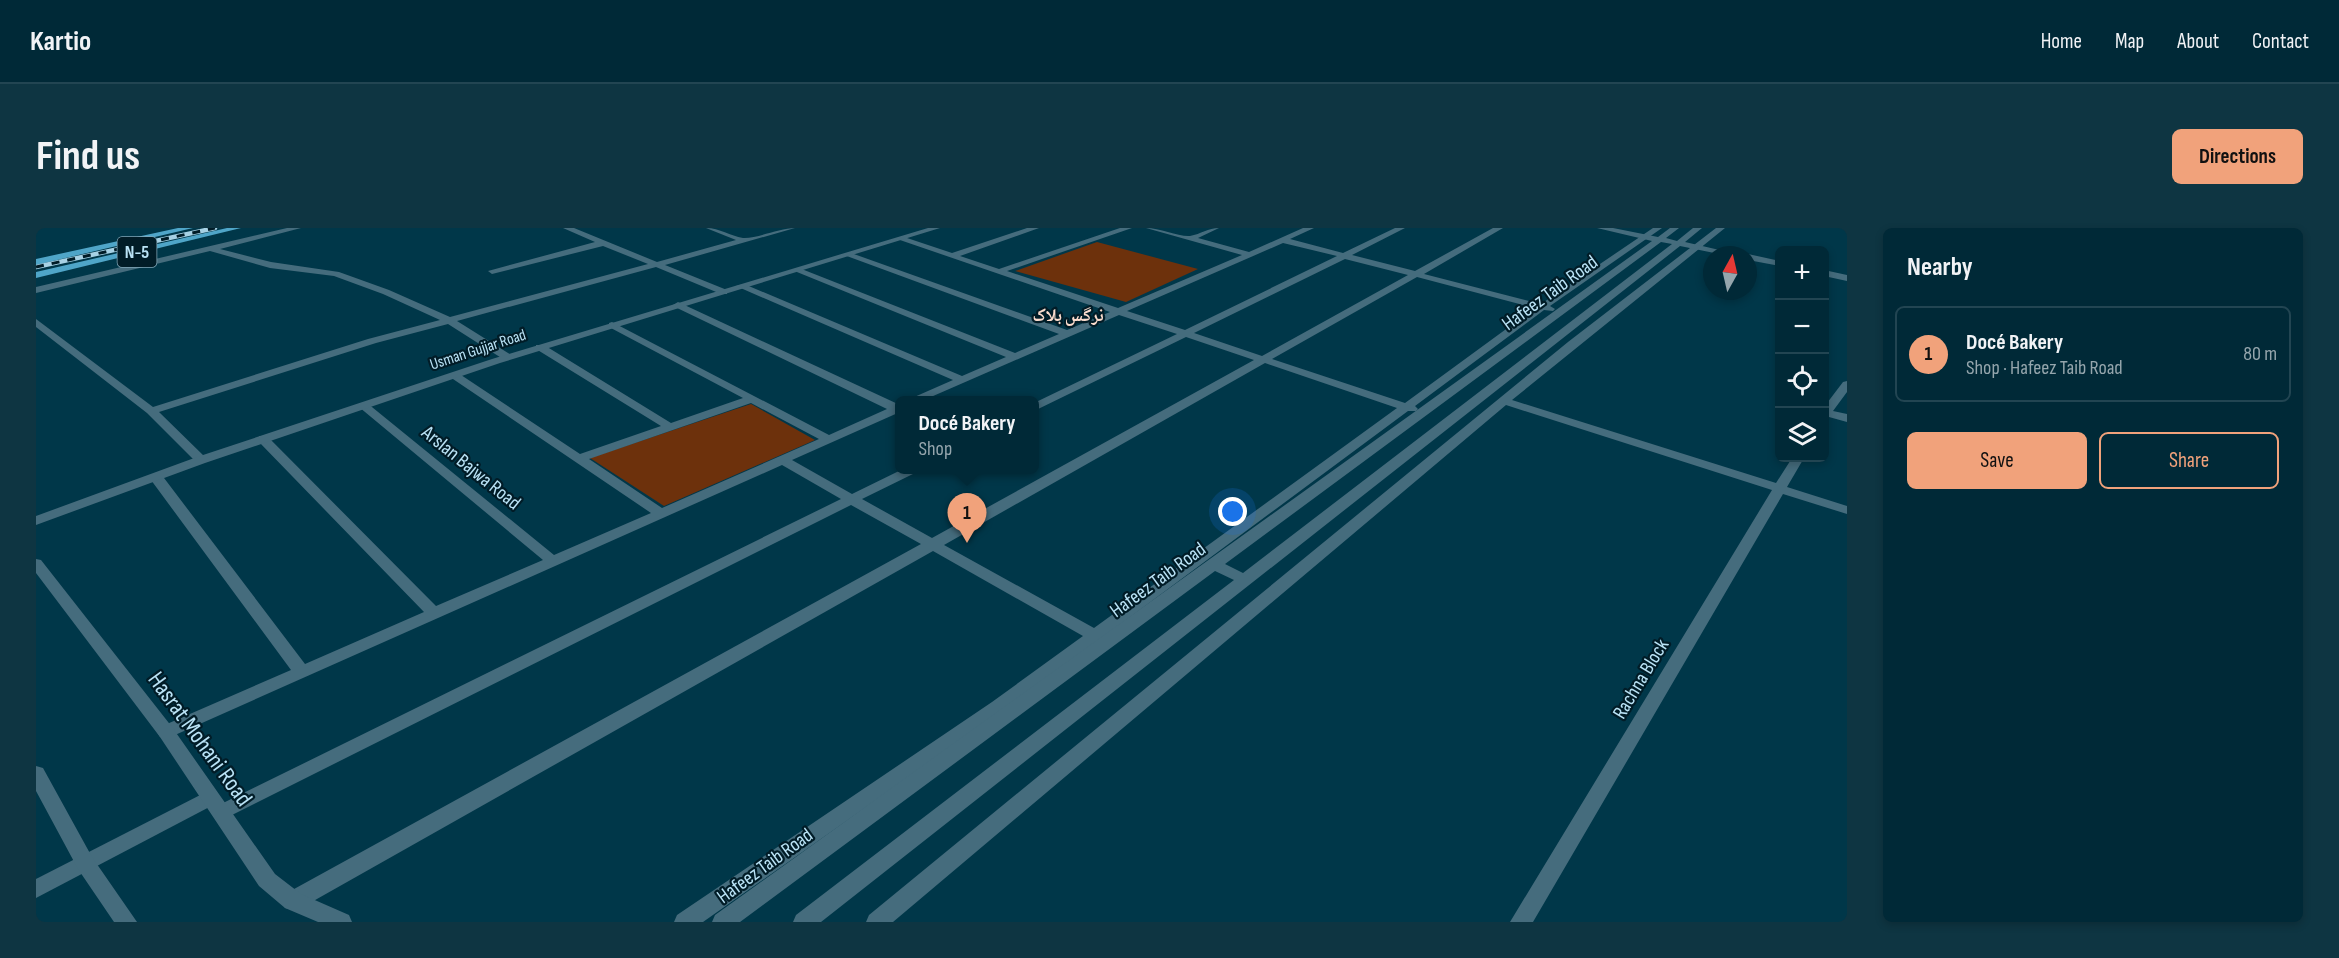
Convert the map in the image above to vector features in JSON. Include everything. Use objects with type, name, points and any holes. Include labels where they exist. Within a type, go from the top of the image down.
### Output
[{"type":"main road","name":"N-5","points":[[36,262],[189,228]]},
{"type":"main road","name":"N-5","points":[[36,275],[237,228]]},
{"type":"street","points":[[36,290],[297,228]]},
{"type":"street","points":[[567,228],[656,266],[724,291]]},
{"type":"street","points":[[710,228],[746,241]]},
{"type":"street","points":[[151,411],[372,341],[792,228]]},
{"type":"street","name":"Usman Gujjar Road","points":[[36,521],[201,460],[507,357],[936,228]]},
{"type":"street","points":[[951,256],[1035,228]]},
{"type":"street","points":[[1000,272],[1128,228]]},
{"type":"street","points":[[1150,228],[1249,255]]},
{"type":"street","points":[[1189,239],[1215,228]]},
{"type":"street","points":[[925,396],[1310,228]]},
{"type":"street","points":[[1039,406],[1401,228]]},
{"type":"street","points":[[293,901],[1499,228]]},
{"type":"street","points":[[1601,228],[1654,235]]},
{"type":"street","name":"Hafeez Taib Road","points":[[804,922],[1493,389],[1676,236],[1698,228]]},
{"type":"street","points":[[877,922],[1508,398],[1721,228]]},
{"type":"street","points":[[685,922],[998,706],[1102,639],[1413,410],[1543,307],[1654,235]]},
{"type":"street","name":"Hafeez Taib Road","points":[[723,922],[1102,639],[1214,565],[1413,410],[1562,312],[1654,235],[1676,236]]},
{"type":"street","points":[[1676,236],[1703,248]]},
{"type":"street","points":[[901,239],[1413,410]]},
{"type":"street","points":[[1283,240],[1562,312]]},
{"type":"street","points":[[492,271],[603,243]]},
{"type":"street","points":[[208,248],[270,266],[336,274],[386,292],[449,320],[507,357]]},
{"type":"street","points":[[848,255],[1068,334]]},
{"type":"street","points":[[1757,259],[1775,263]]},
{"type":"street","points":[[795,270],[1015,357]]},
{"type":"street","points":[[1829,274],[1846,276]]},
{"type":"street","points":[[741,286],[962,380]]},
{"type":"street","points":[[678,305],[895,408]]},
{"type":"street","points":[[36,322],[151,411],[201,460]]},
{"type":"street","points":[[612,325],[828,439]]},
{"type":"street","points":[[540,347],[670,427]]},
{"type":"street","points":[[454,375],[661,513]]},
{"type":"street","points":[[1829,410],[1847,384]]},
{"type":"street","points":[[1493,389],[1508,398],[1847,510]]},
{"type":"street","points":[[580,458],[752,399]]},
{"type":"street","name":"Arslan Bajwa Road","points":[[363,405],[554,561]]},
{"type":"street","points":[[166,732],[895,410]]},
{"type":"street","points":[[1829,415],[1847,418]]},
{"type":"street","points":[[263,439],[434,614]]},
{"type":"street","points":[[782,460],[1102,639]]},
{"type":"street","name":"Rachna Block","points":[[1521,922],[1795,462]]},
{"type":"street","points":[[36,889],[85,863],[216,805],[902,474]]},
{"type":"street","points":[[156,477],[302,672]]},
{"type":"street","name":"Hasrat Mohani Road","points":[[36,563],[166,732],[267,880],[293,901],[341,922]]},
{"type":"street","points":[[1214,565],[1247,580]]},
{"type":"street","points":[[36,773],[85,863],[126,922]]},
{"type":"shaded area","points":[[1097,242],[1198,269],[1126,302],[1015,271]]},
{"type":"shaded area","points":[[751,404],[815,440],[664,506],[590,458]]},
{"type":"railway","points":[[36,267],[215,228]]},
{"type":"place","name":"Docé Bakery","points":[[967,543]]},
{"type":"district","name":"نرگس بلاک","points":[[1068,315]]}]
